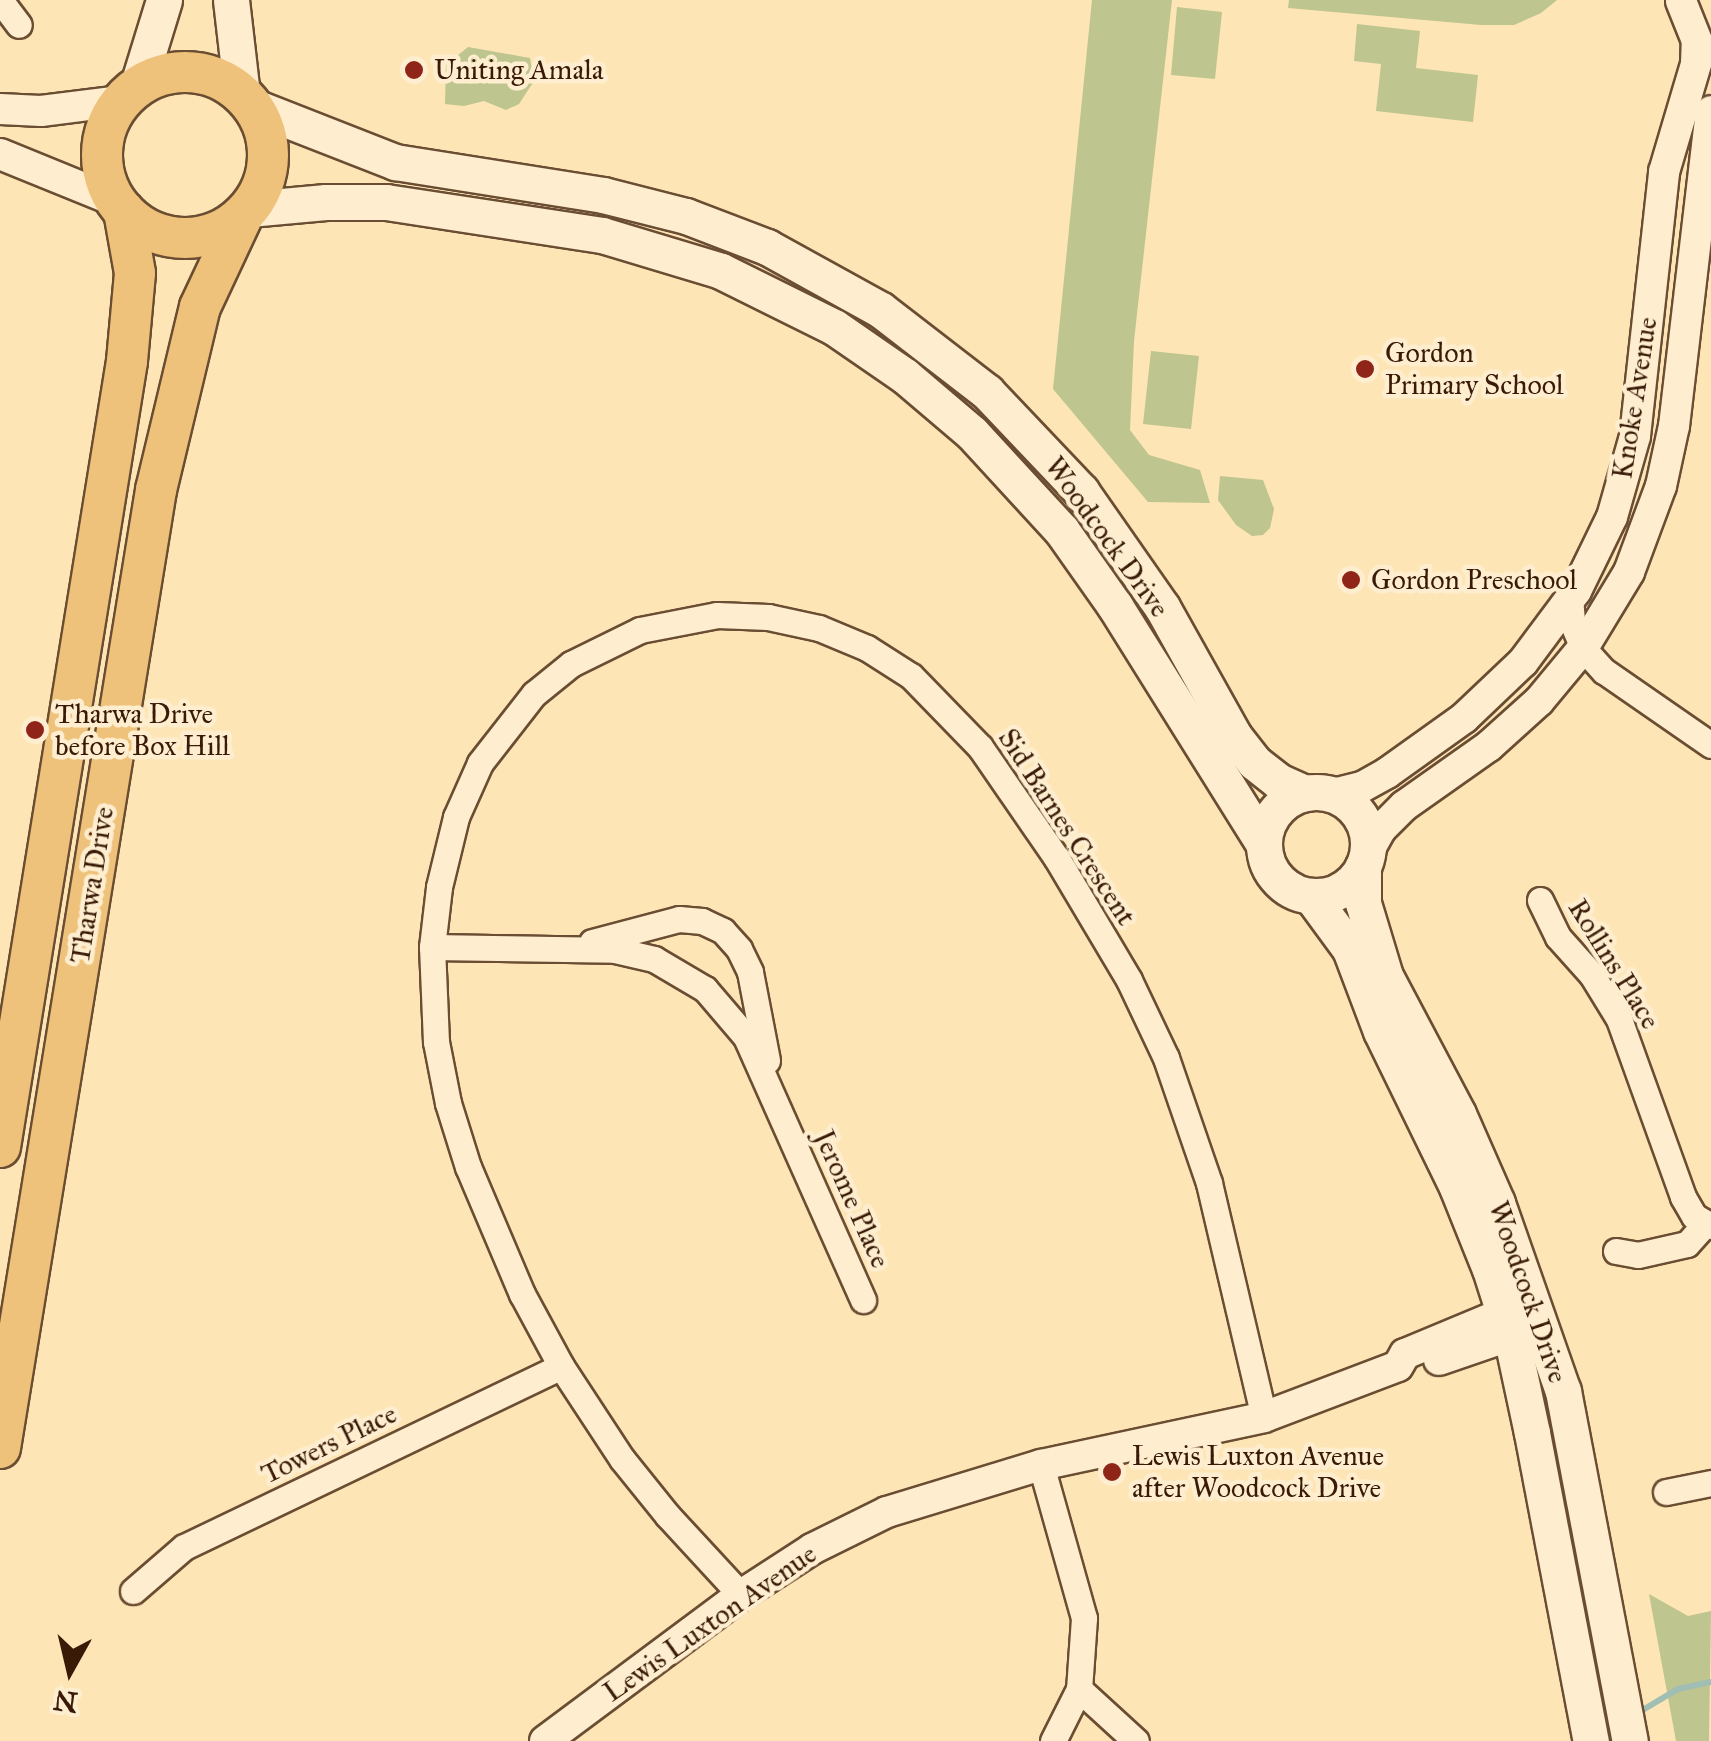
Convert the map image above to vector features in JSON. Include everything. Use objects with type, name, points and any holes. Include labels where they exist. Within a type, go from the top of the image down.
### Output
[{"type":"main road","points":[[164,0],[129,94],[109,122],[102,152],[106,181],[120,206],[152,231],[183,238],[214,233],[246,212],[268,162],[265,132],[247,101],[231,0]]},
{"type":"main road","points":[[129,94],[162,75],[191,73],[219,80],[247,101]]},
{"type":"main road","name":"Woodcock Drive","points":[[247,101],[395,162],[603,195],[686,216],[766,247],[881,310],[953,362],[1026,430],[1136,567],[1234,736],[1254,762],[1278,781],[1319,794]]},
{"type":"main road","name":"Woodcock Drive","points":[[246,212],[386,202],[602,235],[682,256],[760,288],[834,328],[906,376],[1032,496],[1115,606],[1263,843]]},
{"type":"main road","name":"Tharwa Drive","points":[[0,1147],[126,361],[134,296],[132,251],[120,206]]},
{"type":"main road","name":"Tharwa Drive","points":[[0,1448],[156,490],[200,307],[246,212]]},
{"type":"main road","points":[[1319,794],[1346,801],[1364,824],[1365,860],[1342,889],[1311,896],[1296,892],[1272,873],[1263,843],[1266,829],[1280,806],[1319,794]]},
{"type":"main road","name":"Woodcock Drive","points":[[1365,860],[1363,903],[1385,976],[1458,1114],[1523,1318],[1590,1732]]},
{"type":"main road","name":"Woodcock Drive","points":[[1311,896],[1350,948],[1380,1031],[1563,1391],[1630,1741]]},
{"type":"street","points":[[0,0],[20,25]]},
{"type":"street","points":[[1681,0],[1711,15]]},
{"type":"street","name":"Knoke Avenue","points":[[1319,794],[1362,787],[1387,773],[1450,728],[1532,651],[1570,598],[1612,517],[1635,436],[1664,172],[1696,64],[1697,40],[1681,0]]},
{"type":"street","points":[[0,109],[42,111],[129,94]]},
{"type":"street","name":"Knoke Avenue","points":[[1365,860],[1392,816],[1489,746],[1539,700],[1583,648],[1629,572],[1662,486],[1674,426],[1711,111]]},
{"type":"street","points":[[0,154],[120,206]]},
{"type":"street","points":[[1570,598],[1572,622],[1583,648],[1635,695],[1711,745]]},
{"type":"street","name":"Sid Barnes Crescent","points":[[741,1595],[656,1502],[561,1366],[522,1294],[468,1167],[448,1103],[436,1042],[432,947],[439,887],[456,817],[480,762],[534,694],[571,664],[640,630],[717,615],[768,616],[818,628],[867,648],[911,676],[980,747],[1056,856],[1129,980],[1166,1058],[1196,1140],[1264,1417]]},
{"type":"street","points":[[1532,651],[1554,645],[1583,648]]},
{"type":"street","name":"Rollins Place","points":[[1540,900],[1558,937],[1592,975],[1619,1018],[1683,1197],[1708,1225],[1687,1244],[1638,1255],[1616,1251]]},
{"type":"street","name":"Jerome Place","points":[[527,948],[597,942],[680,920],[702,921],[722,931],[739,949],[750,972],[770,1076],[786,1122]]},
{"type":"street","name":"Jerome Place","points":[[432,947],[615,950],[654,958],[705,988],[746,1037],[863,1300]]},
{"type":"street","name":"Lewis Luxton Avenue","points":[[545,1741],[741,1595],[812,1549],[886,1512],[1041,1464],[1264,1417],[1398,1366],[1412,1370],[1523,1318]]},
{"type":"street","name":"Towers Place","points":[[133,1591],[184,1547],[561,1366]]},
{"type":"street","points":[[1041,1464],[1084,1618],[1080,1689],[1052,1741]]},
{"type":"street","points":[[1666,1492],[1711,1484]]},
{"type":"street","points":[[1080,1689],[1136,1741]]},
{"type":"green space","points":[[1092,0],[1172,0],[1134,341],[1130,430],[1149,455],[1200,470],[1210,503],[1148,502],[1053,389]]},
{"type":"green space","points":[[1289,0],[1557,0],[1541,13],[1514,25],[1481,25],[1288,8]]},
{"type":"green space","points":[[1177,7],[1222,12],[1215,79],[1171,75]]},
{"type":"green space","points":[[1357,24],[1420,31],[1416,68],[1478,75],[1473,122],[1376,111],[1381,64],[1354,61]]},
{"type":"green space","points":[[468,47],[530,58],[534,81],[519,104],[506,110],[484,101],[464,106],[445,104],[446,65]]},
{"type":"green space","points":[[1151,351],[1199,356],[1191,429],[1143,424]]},
{"type":"green space","points":[[1220,476],[1263,480],[1274,509],[1270,528],[1263,535],[1252,536],[1236,525],[1218,500]]},
{"type":"green space","points":[[1649,1594],[1688,1616],[1711,1611],[1709,1741],[1676,1741]]},
{"type":"waterway","points":[[1636,1714],[1678,1689],[1711,1682]]},
{"type":"place","name":"Uniting Amala","points":[[414,70]]},
{"type":"place","name":"Gordon Primary School","points":[[1365,369]]},
{"type":"place","name":"Gordon Preschool","points":[[1351,580]]},
{"type":"place","name":"Tharwa Drive before Box Hill","points":[[35,730]]},
{"type":"place","name":"Lewis Luxton Avenue after Woodcock Drive","points":[[1112,1472]]}]
